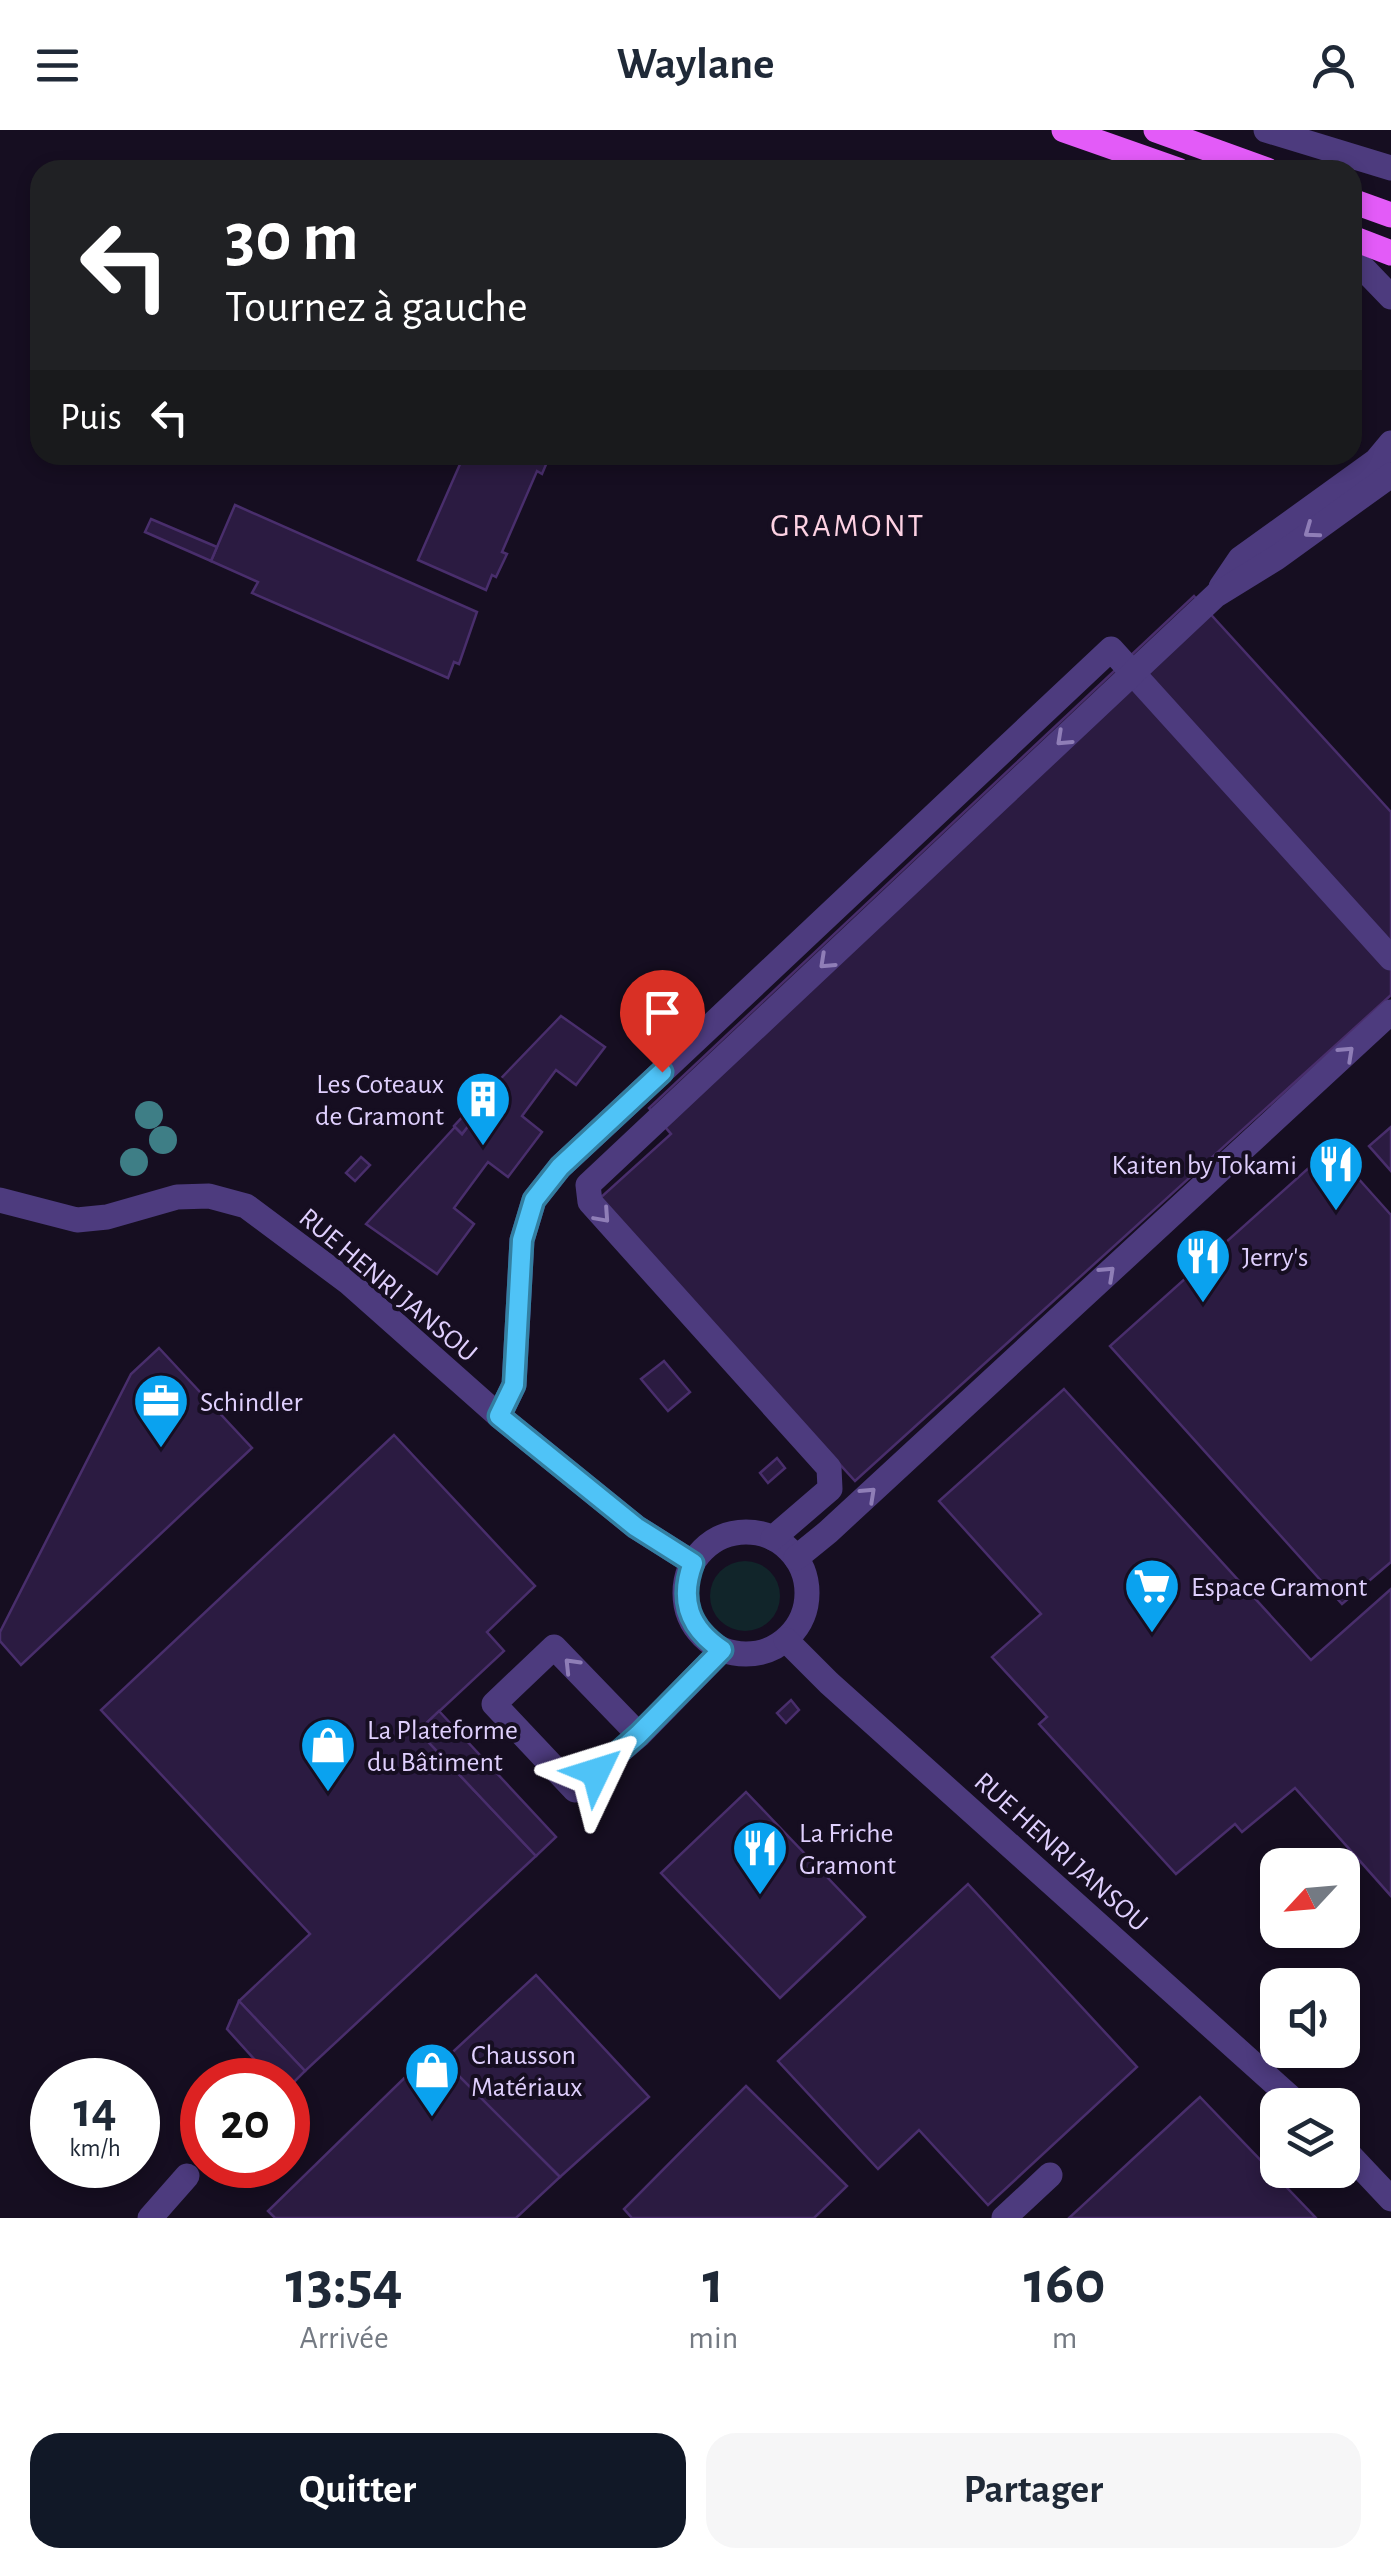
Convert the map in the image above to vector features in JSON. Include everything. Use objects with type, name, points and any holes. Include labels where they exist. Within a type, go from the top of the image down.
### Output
[{"type":"main road","points":[[1064,130],[1149,160]]},
{"type":"main road","points":[[1156,130],[1239,160]]},
{"type":"main road","points":[[1362,204],[1391,214]]},
{"type":"main road","points":[[1362,242],[1391,253]]},
{"type":"street","points":[[1266,130],[1391,168]]},
{"type":"street","points":[[1362,267],[1391,297]]},
{"type":"street","points":[[1216,595],[1240,559],[1376,460],[1391,443]]},
{"type":"street","points":[[773,1538],[830,1489],[828,1468],[590,1202],[588,1185],[1216,595],[1276,558],[1391,475]]},
{"type":"street","points":[[499,1416],[514,1385],[522,1240],[534,1200],[560,1167],[1111,649],[1391,958]]},
{"type":"street","points":[[796,1558],[1391,1012]]},
{"type":"street","name":"RUE HENRI JANSOU","points":[[0,1200],[77,1220],[107,1217],[177,1197],[209,1196],[246,1206],[348,1282],[499,1416],[636,1527],[693,1563]]},
{"type":"street","points":[[737,1532],[755,1532],[773,1538],[796,1558],[808,1592],[798,1627],[786,1640],[755,1654],[722,1650],[692,1622],[686,1582],[704,1548],[720,1538],[737,1532]]},
{"type":"street","name":"RUE HENRI JANSOU","points":[[786,1640],[1280,2088]]},
{"type":"street","points":[[638,1735],[554,1647],[494,1704],[574,1790],[638,1735],[722,1650]]},
{"type":"street","points":[[1360,2166],[1391,2199]]},
{"type":"street","points":[[1004,2218],[1050,2175]]},
{"type":"street","points":[[150,2218],[180,2184]]},
{"type":"green space","points":[[745,1561],[770,1571],[780,1596],[770,1621],[745,1631],[720,1621],[710,1596],[720,1571]]},
{"type":"building","points":[[460,465],[546,465],[542,474],[537,471],[502,552],[507,554],[486,590],[418,560]]},
{"type":"building","points":[[235,505],[477,612],[459,664],[454,662],[448,678],[252,593],[258,582],[211,561]]},
{"type":"building","points":[[151,519],[217,547],[211,561],[145,532]]},
{"type":"building","points":[[1194,596],[1391,812],[1391,995],[855,1481],[599,1199],[671,1134],[649,1108]]},
{"type":"building","name":"Les Coteaux de Gramont","points":[[561,1016],[605,1047],[576,1085],[556,1070],[522,1116],[542,1132],[508,1177],[488,1162],[454,1208],[474,1224],[437,1274],[366,1224],[455,1127],[462,1134],[486,1103],[482,1098]]},
{"type":"building","points":[[481,1097],[486,1103],[462,1134],[454,1126]]},
{"type":"building","points":[[1391,1127],[1391,1171],[1369,1146]]},
{"type":"building","name":"Espace Gramont","points":[[1331,1148],[1391,1215],[1391,1562],[1342,1604],[1110,1346]]},
{"type":"building","points":[[361,1157],[370,1165],[355,1181],[346,1173]]},
{"type":"building","points":[[159,1348],[252,1448],[21,1665],[0,1641],[0,1632],[131,1374]]},
{"type":"building","points":[[664,1361],[690,1392],[668,1411],[641,1379]]},
{"type":"building","name":"Espace Gramont","points":[[1064,1389],[1311,1660],[1391,1589],[1391,1896],[1360,1861],[1360,1848],[1348,1848],[1295,1788],[1242,1832],[1235,1824],[1176,1874],[1039,1724],[1047,1717],[992,1657],[1041,1614],[939,1501]]},
{"type":"building","name":"La Plateforme du Bâtiment","points":[[394,1435],[535,1586],[487,1632],[504,1651],[418,1731],[536,1856],[310,2066],[310,2058],[293,2058],[239,2001],[310,1934],[101,1710]]},
{"type":"building","points":[[777,1458],[785,1468],[768,1483],[760,1473]]},
{"type":"building","points":[[791,1700],[799,1710],[786,1723],[777,1713]]},
{"type":"building","points":[[439,1711],[556,1837],[536,1856],[418,1731]]},
{"type":"building","points":[[746,1792],[865,1917],[780,1998],[661,1873]]},
{"type":"building","points":[[968,1884],[1137,2067],[988,2205],[919,2130],[878,2169],[778,2061]]},
{"type":"building","points":[[536,1975],[649,2097],[560,2177],[443,2061]]},
{"type":"building","points":[[239,2001],[293,2058],[253,2058],[227,2029]]},
{"type":"building","name":"Chausson Matériaux","points":[[433,2050],[560,2177],[516,2218],[275,2218],[268,2211],[292,2188],[310,2188],[310,2170]]},
{"type":"building","points":[[746,2086],[847,2186],[814,2218],[632,2218],[624,2209]]},
{"type":"building","points":[[1200,2097],[1260,2160],[1260,2188],[1287,2188],[1316,2218],[1069,2218]]},
{"type":"place","name":"Les Coteaux de Gramont","points":[[483,1148]]},
{"type":"place","name":"Kaiten by Tokami","points":[[1336,1213]]},
{"type":"place","name":"Jerry's","points":[[1203,1305]]},
{"type":"place","name":"Schindler","points":[[161,1450]]},
{"type":"place","name":"Espace Gramont","points":[[1152,1635]]},
{"type":"place","name":"La Plateforme du Bâtiment","points":[[328,1794]]},
{"type":"place","name":"La Friche Gramont","points":[[760,1897]]},
{"type":"place","name":"Chausson Matériaux","points":[[432,2119]]},
{"type":"district","name":"GRAMONT","points":[[848,525]]},
{"type":"route","points":[[596,1772],[722,1650],[692,1622],[686,1582],[693,1563],[636,1527],[499,1416],[514,1385],[522,1240],[534,1200],[560,1167],[662,1072]]}]
